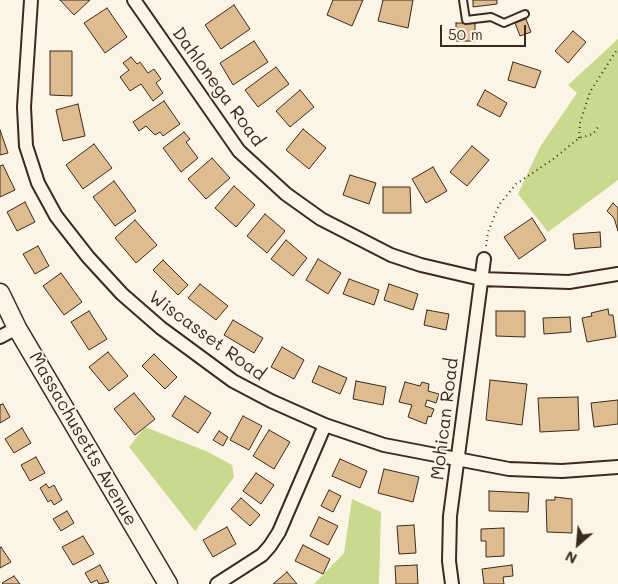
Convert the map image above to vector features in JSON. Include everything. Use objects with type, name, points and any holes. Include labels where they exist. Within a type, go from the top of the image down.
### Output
[{"type":"main road","name":"Massachusetts Avenue","points":[[0,293],[17,328],[168,584]]},
{"type":"street","name":"Wiscasset Road","points":[[31,0],[24,108],[26,146],[38,183],[56,216],[88,257],[122,294],[161,328],[233,381],[270,402],[325,425],[384,445],[509,469],[562,471],[618,467]]},
{"type":"street","name":"Dahlonega Road","points":[[134,0],[238,151],[286,194],[321,219],[384,251],[421,265],[481,279],[569,282],[618,274]]},
{"type":"street","name":"Mohican Road","points":[[452,584],[449,561],[450,516],[484,259]]},
{"type":"street","points":[[0,337],[17,328]]},
{"type":"street","points":[[217,584],[262,555],[270,546],[279,532],[325,425]]},
{"type":"lane","points":[[463,0],[466,20],[492,17],[504,23],[525,14]]},
{"type":"path","points":[[579,138],[580,123],[590,92],[618,48]]},
{"type":"path","points":[[484,259],[488,232],[498,206],[516,184],[552,160],[579,138],[593,134],[599,126]]},
{"type":"green space","points":[[618,39],[618,180],[548,232],[518,194],[540,147],[577,93],[568,85]]},
{"type":"green space","points":[[145,427],[208,452],[232,465],[234,477],[195,531],[129,447]]},
{"type":"green space","points":[[352,499],[381,512],[379,584],[314,584],[344,553]]},
{"type":"building","points":[[60,0],[90,0],[74,15]]},
{"type":"building","points":[[333,0],[363,0],[352,26],[327,15]]},
{"type":"building","points":[[383,0],[413,0],[408,28],[378,21]]},
{"type":"building","points":[[473,0],[497,0],[497,4],[473,7]]},
{"type":"building","points":[[234,5],[250,29],[221,49],[205,25]]},
{"type":"building","points":[[107,8],[127,37],[105,53],[84,23]]},
{"type":"building","points":[[526,19],[531,32],[520,36],[515,23]]},
{"type":"building","points":[[456,23],[475,23],[475,41],[456,41]]},
{"type":"building","points":[[573,31],[586,42],[568,63],[555,51]]},
{"type":"building","points":[[254,41],[268,62],[233,85],[220,63]]},
{"type":"building","points":[[50,51],[72,51],[72,96],[50,95]]},
{"type":"building","points":[[131,57],[137,64],[140,62],[148,73],[154,69],[161,79],[156,83],[163,93],[153,101],[141,84],[130,91],[120,77],[129,70],[123,63]]},
{"type":"building","points":[[513,62],[541,71],[535,88],[508,80]]},
{"type":"building","points":[[276,67],[289,84],[258,107],[245,90]]},
{"type":"building","points":[[300,90],[314,107],[290,127],[276,111]]},
{"type":"building","points":[[485,90],[507,103],[500,117],[477,105]]},
{"type":"building","points":[[164,101],[180,124],[163,136],[160,132],[155,135],[146,126],[139,131],[133,122]]},
{"type":"building","points":[[78,104],[85,136],[63,141],[56,110]]},
{"type":"building","points":[[303,129],[326,148],[309,169],[286,150]]},
{"type":"building","points":[[0,130],[8,153],[0,155]]},
{"type":"building","points":[[184,132],[190,139],[186,142],[198,158],[181,172],[163,148]]},
{"type":"building","points":[[94,144],[112,168],[83,189],[66,165]]},
{"type":"building","points":[[472,146],[489,160],[467,186],[450,172]]},
{"type":"building","points":[[212,158],[230,178],[206,199],[188,179]]},
{"type":"building","points":[[3,165],[15,190],[0,197],[0,166]]},
{"type":"building","points":[[433,167],[447,191],[426,203],[412,179]]},
{"type":"building","points":[[350,175],[376,183],[369,204],[343,195]]},
{"type":"building","points":[[114,181],[136,211],[115,226],[93,197]]},
{"type":"building","points":[[234,186],[255,205],[236,227],[215,208]]},
{"type":"building","points":[[383,187],[410,187],[411,213],[383,213]]},
{"type":"building","points":[[25,202],[35,222],[17,231],[7,212]]},
{"type":"building","points":[[613,203],[618,208],[618,231],[614,218],[607,211]]},
{"type":"building","points":[[265,214],[285,231],[267,253],[247,236]]},
{"type":"building","points":[[532,218],[546,240],[519,259],[504,237]]},
{"type":"building","points":[[135,220],[157,245],[136,263],[115,238]]},
{"type":"building","points":[[600,232],[601,247],[575,249],[573,234]]},
{"type":"building","points":[[286,240],[307,258],[293,276],[271,259]]},
{"type":"building","points":[[38,246],[49,266],[35,274],[23,254]]},
{"type":"building","points":[[318,259],[341,273],[328,294],[306,280]]},
{"type":"building","points":[[163,260],[188,285],[178,295],[153,270]]},
{"type":"building","points":[[61,273],[82,302],[64,315],[43,286]]},
{"type":"building","points":[[349,279],[379,290],[374,305],[343,294]]},
{"type":"building","points":[[200,284],[228,306],[216,320],[188,298]]},
{"type":"building","points":[[389,284],[418,294],[413,310],[384,300]]},
{"type":"building","points":[[608,309],[609,315],[613,315],[616,337],[587,342],[582,318],[592,316],[591,313]]},
{"type":"building","points":[[427,310],[449,314],[446,330],[424,325]]},
{"type":"building","points":[[89,311],[107,339],[89,350],[71,322]]},
{"type":"building","points":[[496,311],[525,311],[525,337],[496,336]]},
{"type":"building","points":[[570,317],[571,332],[544,334],[543,318]]},
{"type":"building","points":[[233,320],[263,338],[254,353],[224,335]]},
{"type":"building","points":[[282,347],[304,360],[294,379],[271,367]]},
{"type":"building","points":[[108,352],[128,376],[109,391],[89,367]]},
{"type":"building","points":[[154,354],[177,377],[165,389],[142,366]]},
{"type":"building","points":[[319,366],[347,378],[340,394],[312,382]]},
{"type":"building","points":[[490,380],[527,384],[522,425],[486,420]]},
{"type":"building","points":[[356,381],[386,387],[383,405],[353,399]]},
{"type":"building","points":[[405,382],[420,386],[422,382],[429,384],[428,391],[439,394],[436,403],[427,400],[425,406],[434,409],[431,417],[428,416],[426,424],[408,417],[412,405],[399,402]]},
{"type":"building","points":[[134,393],[155,419],[135,435],[114,409]]},
{"type":"building","points":[[185,396],[211,413],[198,433],[172,416]]},
{"type":"building","points":[[578,397],[579,430],[540,432],[538,398]]},
{"type":"building","points":[[618,400],[618,424],[594,427],[591,403]]},
{"type":"building","points":[[3,404],[10,417],[0,423],[0,405]]},
{"type":"building","points":[[243,416],[262,426],[249,450],[230,440]]},
{"type":"building","points":[[22,428],[31,443],[14,453],[5,439]]},
{"type":"building","points":[[269,430],[290,442],[274,469],[253,456]]},
{"type":"building","points":[[219,431],[228,437],[223,446],[213,440]]},
{"type":"building","points":[[36,457],[45,473],[30,481],[21,465]]},
{"type":"building","points":[[340,459],[367,471],[360,488],[332,476]]},
{"type":"building","points":[[384,469],[419,477],[413,502],[378,493]]},
{"type":"building","points":[[256,473],[274,485],[261,504],[243,491]]},
{"type":"building","points":[[46,484],[49,488],[54,485],[62,500],[54,505],[51,500],[48,502],[40,488]]},
{"type":"building","points":[[329,490],[341,496],[333,512],[321,506]]},
{"type":"building","points":[[489,491],[529,493],[528,512],[489,511]]},
{"type":"building","points":[[555,497],[572,499],[572,533],[547,532],[546,500],[555,500]]},
{"type":"building","points":[[241,498],[260,515],[250,526],[231,509]]},
{"type":"building","points":[[67,511],[74,523],[61,531],[53,519]]},
{"type":"building","points":[[319,517],[338,526],[328,545],[310,536]]},
{"type":"building","points":[[414,525],[416,553],[399,554],[397,526]]},
{"type":"building","points":[[227,527],[236,544],[213,557],[203,540]]},
{"type":"building","points":[[504,528],[504,556],[486,557],[486,541],[481,541],[481,529]]},
{"type":"building","points":[[83,536],[94,554],[73,565],[62,547]]},
{"type":"building","points":[[303,545],[330,559],[323,574],[295,561]]},
{"type":"building","points":[[0,548],[11,562],[0,568]]},
{"type":"building","points":[[100,565],[109,582],[99,584],[97,580],[91,583],[85,573]]},
{"type":"building","points":[[417,565],[418,584],[396,584],[395,566]]},
{"type":"building","points":[[512,565],[513,576],[503,577],[504,584],[484,584],[482,569]]},
{"type":"building","points":[[287,572],[297,584],[273,584]]},
{"type":"building","points":[[14,576],[20,584],[2,583]]}]
